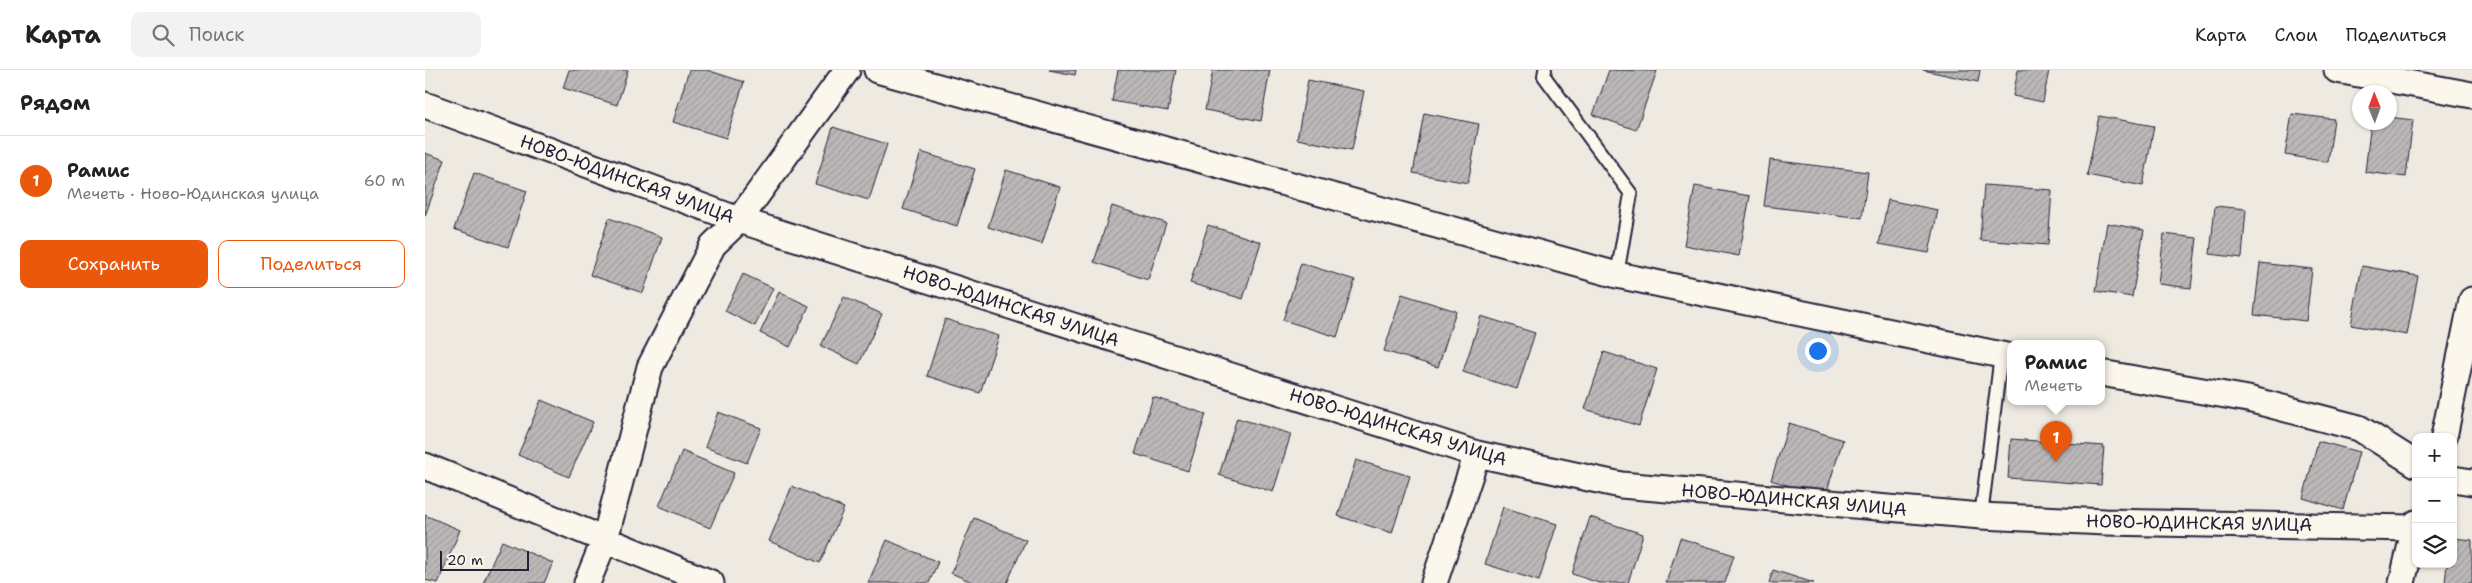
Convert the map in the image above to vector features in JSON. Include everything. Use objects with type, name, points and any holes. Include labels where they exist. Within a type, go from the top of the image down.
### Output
[{"type":"street","points":[[587,583],[605,539],[650,367],[713,245],[739,220],[847,70]]},
{"type":"street","points":[[877,70],[1617,275],[2006,356]]},
{"type":"street","points":[[2337,70],[2472,94]]},
{"type":"street","name":"НОВО-ЮДИНСКАЯ УЛИЦА","points":[[425,105],[739,220],[1477,454],[1621,485],[1981,516],[2105,522],[2412,526]]},
{"type":"street","points":[[2445,433],[2472,300]]},
{"type":"street","points":[[2105,374],[2247,399],[2359,428],[2412,461]]},
{"type":"street","points":[[1434,583],[1477,454]]},
{"type":"street","points":[[425,466],[711,583]]},
{"type":"street","points":[[2457,480],[2472,482]]},
{"type":"street","points":[[2403,583],[2412,540]]},
{"type":"lane","points":[[1545,70],[1544,76],[1631,194],[1617,275]]},
{"type":"lane","points":[[1981,516],[2006,356]]},
{"type":"building","points":[[569,70],[628,70],[617,105],[563,88]]},
{"type":"building","points":[[689,70],[707,70],[744,82],[726,138],[673,122]]},
{"type":"building","points":[[1049,70],[1076,70],[1075,75]]},
{"type":"building","points":[[1118,70],[1176,70],[1168,111],[1112,101]]},
{"type":"building","points":[[1213,70],[1270,70],[1261,121],[1205,110]]},
{"type":"building","points":[[1609,70],[1657,71],[1636,130],[1593,115]]},
{"type":"building","points":[[1923,70],[1980,70],[1978,82]]},
{"type":"building","points":[[2018,70],[2049,70],[2043,102],[2013,96]]},
{"type":"building","points":[[1308,80],[1364,91],[1352,150],[1297,139]]},
{"type":"building","points":[[1424,113],[1479,124],[1468,183],[1413,173]]},
{"type":"building","points":[[2292,114],[2334,119],[2328,162],[2285,155]]},
{"type":"building","points":[[2099,116],[2154,126],[2143,186],[2087,175]]},
{"type":"building","points":[[2397,118],[2413,120],[2406,177],[2365,172],[2370,130],[2397,130]]},
{"type":"building","points":[[833,127],[887,144],[869,200],[815,184]]},
{"type":"building","points":[[921,152],[975,169],[957,226],[903,209]]},
{"type":"building","points":[[425,153],[445,160],[425,216]]},
{"type":"building","points":[[1770,160],[1868,172],[1862,218],[1764,206]]},
{"type":"building","points":[[1006,170],[1060,187],[1042,244],[988,227]]},
{"type":"building","points":[[474,173],[527,191],[508,247],[454,229]]},
{"type":"building","points":[[1984,185],[2052,190],[2048,245],[1980,240]]},
{"type":"building","points":[[1695,186],[1750,196],[1739,256],[1684,245]]},
{"type":"building","points":[[1888,200],[1938,210],[1929,253],[1879,244]]},
{"type":"building","points":[[1112,206],[1166,223],[1148,280],[1094,262]]},
{"type":"building","points":[[2215,206],[2246,209],[2242,258],[2210,254]]},
{"type":"building","points":[[609,218],[662,237],[643,293],[590,275]]},
{"type":"building","points":[[2107,223],[2144,230],[2132,297],[2096,291]]},
{"type":"building","points":[[1208,225],[1261,242],[1243,299],[1190,283]]},
{"type":"building","points":[[2164,234],[2197,238],[2191,288],[2158,284]]},
{"type":"building","points":[[1301,263],[1355,280],[1337,337],[1283,320]]},
{"type":"building","points":[[2260,263],[2312,269],[2306,321],[2254,315]]},
{"type":"building","points":[[2362,266],[2418,276],[2407,335],[2351,325]]},
{"type":"building","points":[[743,274],[773,288],[755,326],[725,311]]},
{"type":"building","points":[[779,292],[809,306],[790,347],[760,333]]},
{"type":"building","points":[[1402,294],[1456,311],[1438,367],[1384,351]]},
{"type":"building","points":[[844,297],[882,314],[859,364],[821,346]]},
{"type":"building","points":[[1481,316],[1535,333],[1517,389],[1463,372]]},
{"type":"building","points":[[945,319],[999,336],[980,393],[927,376]]},
{"type":"building","points":[[1604,352],[1657,369],[1639,426],[1585,409]]},
{"type":"building","points":[[1153,397],[1206,414],[1188,471],[1135,454]]},
{"type":"building","points":[[541,400],[593,422],[569,477],[518,455]]},
{"type":"building","points":[[718,412],[761,428],[747,463],[705,447]]},
{"type":"building","points":[[1237,418],[1291,434],[1273,492],[1219,475]]},
{"type":"building","points":[[1789,423],[1843,440],[1825,497],[1771,480]]},
{"type":"building","points":[[2011,439],[2104,446],[2101,485],[2008,478]]},
{"type":"building","points":[[2318,441],[2359,452],[2343,510],[2303,498]]},
{"type":"building","points":[[682,451],[734,473],[710,528],[659,506]]},
{"type":"building","points":[[1356,460],[1410,476],[1392,533],[1338,516]]},
{"type":"building","points":[[792,486],[844,508],[820,563],[769,541]]},
{"type":"building","points":[[1503,507],[1557,524],[1539,581],[1485,564]]},
{"type":"building","points":[[425,515],[460,530],[438,583],[425,580]]},
{"type":"building","points":[[1590,517],[1643,534],[1628,583],[1599,583],[1572,574]]},
{"type":"building","points":[[974,518],[1026,540],[1007,583],[974,583],[951,573]]},
{"type":"building","points":[[1680,538],[1734,555],[1725,583],[1666,583]]},
{"type":"building","points":[[2457,538],[2472,540],[2472,583],[2445,583],[2447,568],[2457,568]]},
{"type":"building","points":[[887,540],[938,562],[929,583],[868,583]]},
{"type":"building","points":[[502,541],[553,563],[544,583],[483,583]]},
{"type":"building","points":[[1773,570],[1814,583],[1769,583]]},
{"type":"place","name":"Рамис","points":[[2056,462]]}]
